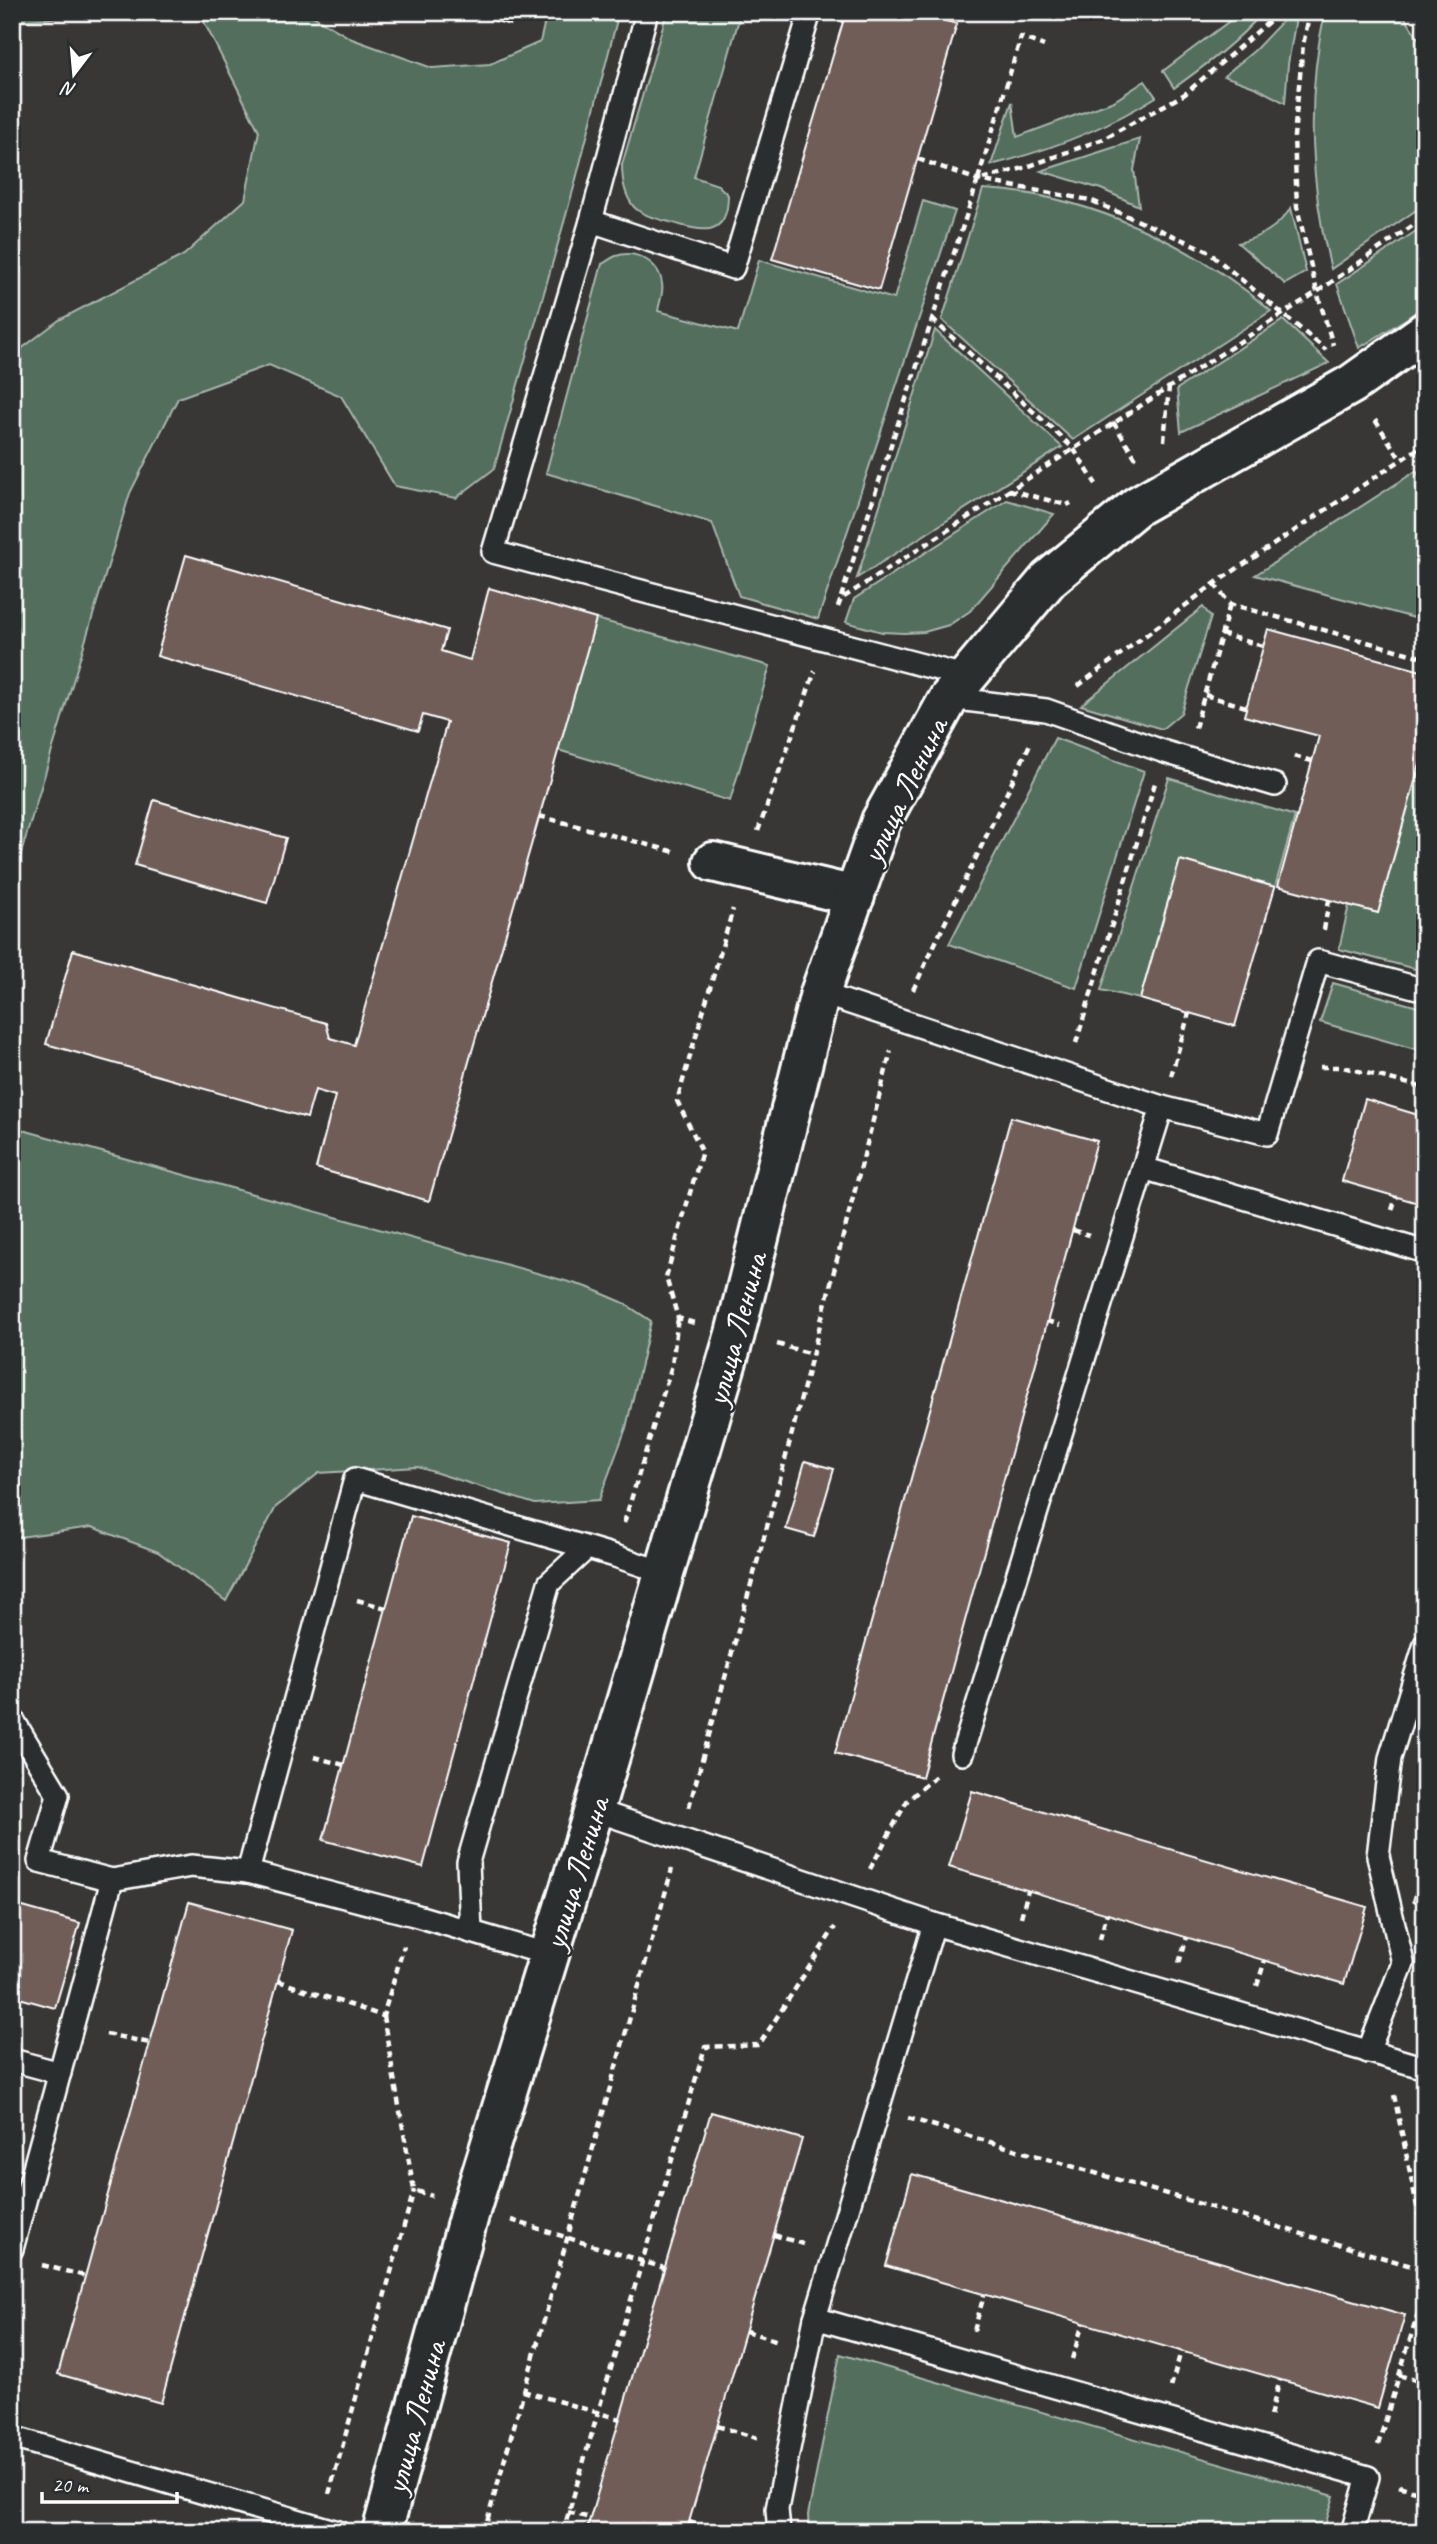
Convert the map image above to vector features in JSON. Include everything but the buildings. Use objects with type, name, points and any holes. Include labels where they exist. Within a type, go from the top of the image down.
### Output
[{"type":"street","name":"улица Ленина","points":[[382,2532],[471,2208],[594,1810],[735,1334],[820,993],[881,821],[958,687],[1049,579],[1137,506],[1345,372],[1418,341]]},
{"type":"street","points":[[728,865],[855,896]]},
{"type":"lane","points":[[647,12],[591,220],[494,552],[827,640],[958,687],[1046,710],[1165,752],[1275,785]]},
{"type":"lane","points":[[591,220],[733,268],[810,12]]},
{"type":"lane","points":[[820,993],[1162,1107],[1267,1134],[1318,961],[1425,990]]},
{"type":"lane","points":[[962,1754],[1162,1107]]},
{"type":"lane","points":[[1143,1168],[1425,1252]]},
{"type":"lane","points":[[248,1872],[355,1479],[665,1573]]},
{"type":"lane","points":[[471,1932],[468,1862],[545,1596],[550,1583],[587,1548]]},
{"type":"lane","points":[[1377,2054],[1403,1963],[1378,1856],[1390,1758],[1425,1644]]},
{"type":"lane","points":[[12,1718],[58,1795],[39,1861],[113,1880],[191,1866],[248,1872],[414,1915],[550,1955]]},
{"type":"lane","points":[[594,1810],[934,1924],[1425,2068]]},
{"type":"lane","points":[[12,2249],[113,1880]]},
{"type":"lane","points":[[779,2532],[777,2509],[815,2318],[934,1924]]},
{"type":"lane","points":[[12,2060],[60,2073]]},
{"type":"lane","points":[[815,2318],[1368,2477],[1352,2532]]},
{"type":"lane","points":[[12,2437],[329,2529]]},
{"type":"path","points":[[978,180],[1024,168],[1103,138],[1185,94],[1280,12]]},
{"type":"path","points":[[1310,12],[1303,45],[1294,136],[1297,207],[1317,292],[1345,372],[1401,460]]},
{"type":"path","points":[[615,1556],[672,1365],[677,1318],[666,1277],[702,1151],[677,1101],[728,865],[827,640],[978,180],[1021,37],[1044,46]]},
{"type":"path","points":[[918,159],[978,180],[1090,200],[1206,250],[1283,313],[1345,372]]},
{"type":"path","points":[[841,598],[1317,292],[1425,218]]},
{"type":"path","points":[[932,319],[1073,448],[1097,487]]},
{"type":"path","points":[[1163,446],[1169,386]]},
{"type":"path","points":[[1113,422],[1138,462]]},
{"type":"path","points":[[484,2532],[681,1838],[899,1019],[1046,710],[1214,584],[1425,444]]},
{"type":"path","points":[[1128,468],[1146,457]]},
{"type":"path","points":[[1087,493],[1107,480]]},
{"type":"path","points":[[1008,490],[1067,505],[1077,499]]},
{"type":"path","points":[[1214,584],[1230,604],[1425,658]]},
{"type":"path","points":[[1066,1075],[1165,752],[1196,727],[1230,604]]},
{"type":"path","points":[[1221,634],[1263,646]]},
{"type":"path","points":[[1205,695],[1246,707]]},
{"type":"path","points":[[539,816],[728,865]]},
{"type":"path","points":[[1162,1107],[1189,1013]]},
{"type":"path","points":[[1286,1068],[1343,1067],[1425,1088]]},
{"type":"path","points":[[677,1318],[812,1354]]},
{"type":"path","points":[[563,2532],[705,2047],[759,2045],[853,1898],[907,1801],[962,1754]]},
{"type":"path","points":[[278,1981],[383,2017],[414,1915]]},
{"type":"path","points":[[74,2028],[150,2043]]},
{"type":"path","points":[[1377,2054],[1425,2245]]},
{"type":"path","points":[[879,2110],[1425,2270]]},
{"type":"path","points":[[329,2529],[414,2190]]},
{"type":"path","points":[[567,2238],[664,2268]]},
{"type":"path","points":[[37,2264],[85,2276]]},
{"type":"path","points":[[1368,2477],[1425,2290]]},
{"type":"path","points":[[1399,2375],[1425,2382]]},
{"type":"path","points":[[523,2391],[620,2418]]},
{"type":"path","points":[[568,2512],[590,2518]]},
{"type":"path","points":[[689,2522],[720,2532]]},
{"type":"green space","points":[[12,12],[147,12],[12,21]]},
{"type":"green space","points":[[199,12],[306,12],[352,39],[432,68],[490,64],[540,42],[547,12],[619,12],[574,187],[494,469],[456,498],[395,486],[341,396],[269,365],[178,398],[130,493],[12,883],[12,356],[59,320],[184,255],[245,200],[259,131]]},
{"type":"green space","points":[[667,12],[741,12],[694,177],[718,185],[728,195],[723,219],[718,226],[710,229],[692,228],[642,213],[634,207],[623,182],[622,165]]},
{"type":"green space","points":[[1237,12],[1263,12],[1232,43],[1174,88],[1163,71],[1228,22]]},
{"type":"green space","points":[[1291,12],[1297,12],[1288,64],[1285,103],[1257,88],[1224,76],[1255,50]]},
{"type":"green space","points":[[1325,12],[1401,12],[1425,48],[1425,204],[1331,269],[1319,206],[1313,141],[1315,76]]},
{"type":"green space","points":[[1145,81],[1156,97],[1117,119],[1034,153],[991,165],[1012,102],[1017,137],[1114,101]]},
{"type":"green space","points":[[1140,139],[1134,170],[1139,206],[1101,189],[1041,171]]},
{"type":"green space","points":[[983,189],[1060,200],[1137,227],[1208,265],[1271,311],[1073,440],[942,320]]},
{"type":"green space","points":[[923,201],[955,211],[818,619],[739,596],[712,523],[546,473],[602,264],[624,254],[639,256],[652,264],[660,276],[662,290],[658,311],[738,332],[759,260],[894,299]]},
{"type":"green space","points":[[1291,208],[1306,272],[1285,284],[1238,243],[1268,231]]},
{"type":"green space","points":[[1425,225],[1425,304],[1359,348],[1337,284]]},
{"type":"green space","points":[[1283,320],[1329,363],[1181,432],[1177,389]]},
{"type":"green space","points":[[935,330],[1062,447],[857,578]]},
{"type":"green space","points":[[1416,471],[1425,484],[1425,621],[1255,575]]},
{"type":"green space","points":[[1007,500],[1054,514],[970,611],[949,625],[924,632],[882,632],[846,622],[854,599]]},
{"type":"green space","points":[[1203,607],[1211,617],[1181,713],[1162,729],[1081,705]]},
{"type":"green space","points":[[596,619],[770,666],[730,801],[558,750]]},
{"type":"green space","points":[[1055,738],[1144,771],[1076,988],[949,944]]},
{"type":"green space","points":[[1420,764],[1425,765],[1423,971],[1339,949],[1349,905],[1378,913]]},
{"type":"green space","points":[[1169,778],[1295,816],[1275,887],[1180,860],[1140,999],[1101,990]]},
{"type":"green space","points":[[1333,983],[1425,1009],[1425,1052],[1320,1022]]},
{"type":"green space","points":[[12,1127],[587,1287],[622,1302],[651,1321],[626,1428],[599,1500],[535,1504],[418,1467],[319,1473],[276,1507],[226,1601],[158,1552],[92,1527],[12,1538]]},
{"type":"green space","points":[[840,2354],[1334,2496],[1323,2532],[809,2532],[808,2515]]}]
